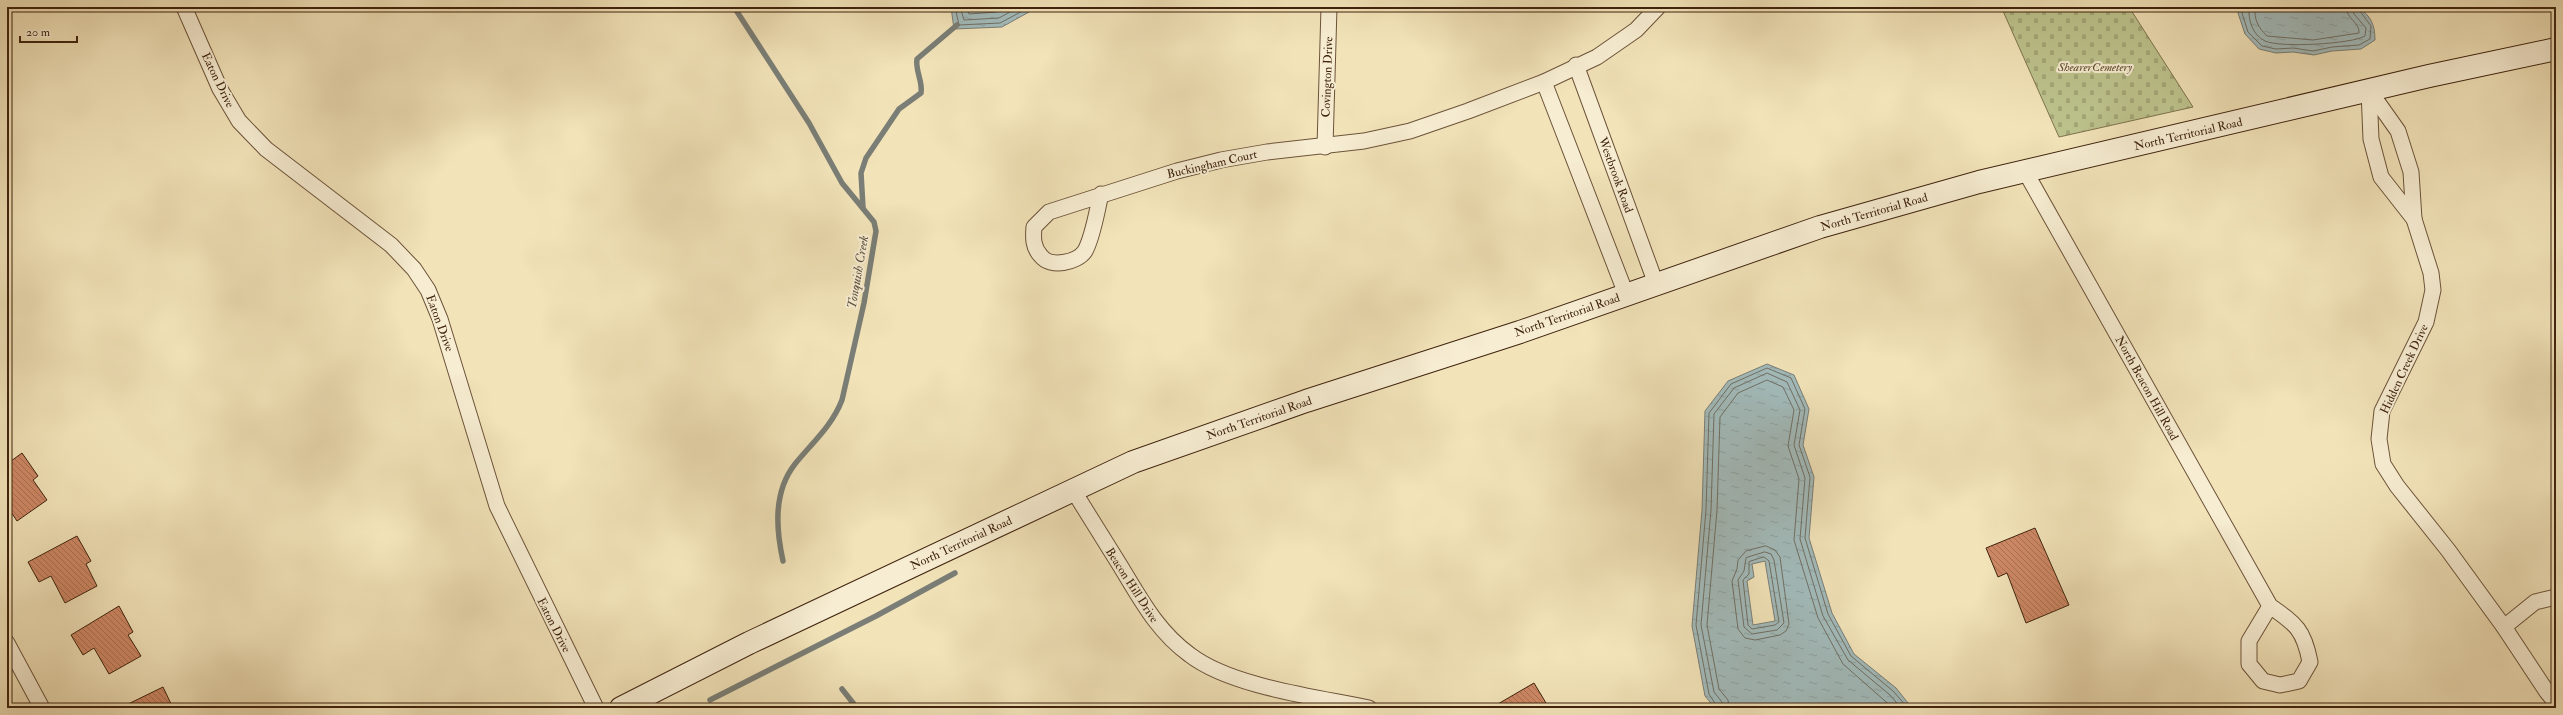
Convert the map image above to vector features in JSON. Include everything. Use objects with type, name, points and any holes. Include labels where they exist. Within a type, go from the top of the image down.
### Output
[{"type":"main road","name":"North Territorial Road","points":[[621,708],[748,643],[1133,462],[1298,404],[1520,332],[1820,227],[2025,171],[2370,90],[2556,49]]},
{"type":"street","name":"Eaton Drive","points":[[184,7],[220,89],[239,121],[252,136],[391,245],[414,270],[428,290],[440,319],[497,506],[538,594],[596,708]]},
{"type":"street","name":"Covington Drive","points":[[1325,147],[1329,7]]},
{"type":"street","points":[[1325,147],[1410,131],[1544,82],[1615,47],[1636,30],[1658,7]]},
{"type":"street","name":"Westbrook Road","points":[[1576,65],[1656,284]]},
{"type":"street","points":[[1544,82],[1626,294]]},
{"type":"street","name":"Hidden Creek Drive","points":[[2370,90],[2371,140],[2381,177],[2414,219]]},
{"type":"street","name":"Hidden Creek Drive","points":[[2370,90],[2398,131],[2411,172],[2414,219],[2431,273],[2432,302],[2426,322],[2382,411],[2379,439],[2383,464],[2397,486],[2448,550],[2504,627],[2547,692],[2556,703]]},
{"type":"street","name":"Buckingham Court","points":[[1101,194],[1084,251],[1072,261],[1055,263],[1041,257],[1033,242],[1034,227],[1049,212],[1101,194],[1221,160],[1325,147]]},
{"type":"street","name":"North Beacon Hill Road","points":[[2025,171],[2270,606],[2290,620],[2306,640],[2310,662],[2299,681],[2280,685],[2263,681],[2249,664],[2249,641],[2270,606]]},
{"type":"street","name":"Beacon Hill Drive","points":[[1073,490],[1149,614],[1168,637],[1191,656],[1213,668],[1251,682],[1369,708]]},
{"type":"street","points":[[2504,627],[2535,602],[2556,597]]},
{"type":"street","points":[[7,643],[42,708]]},
{"type":"green space","name":"ShearerCemetery","points":[[2013,7],[2129,7],[2193,107],[2059,137],[2003,11]]},
{"type":"water","points":[[951,7],[1038,7],[1002,27],[954,29]]},
{"type":"water","points":[[2240,7],[2358,7],[2369,17],[2373,25],[2375,40],[2361,49],[2332,51],[2314,55],[2293,52],[2276,53],[2259,49],[2245,34],[2238,13]]},
{"type":"water","points":[[1767,364],[1794,375],[1809,409],[1803,445],[1814,477],[1809,538],[1832,613],[1854,654],[1896,688],[1912,708],[1715,708],[1705,696],[1692,626],[1702,510],[1705,411],[1728,381]],"holes":[[[1765,561],[1775,621],[1753,625],[1747,581],[1754,577],[1752,564]]]},
{"type":"building","points":[[22,453],[38,476],[33,480],[47,500],[17,521],[7,506],[7,464]]},
{"type":"building","points":[[2035,528],[2069,605],[2026,623],[2007,573],[1998,577],[1986,548]]},
{"type":"building","points":[[77,536],[91,561],[86,564],[97,586],[65,603],[51,576],[39,582],[28,562]]},
{"type":"building","points":[[119,606],[133,632],[128,635],[141,656],[109,674],[94,648],[83,655],[71,635]]},
{"type":"building","points":[[1534,683],[1549,708],[1491,708]]},
{"type":"building","points":[[163,687],[173,708],[120,708]]},
{"type":"waterway","name":"Tonquish Creek","points":[[734,7],[809,123],[842,183],[874,222],[876,231],[864,303],[842,400],[833,418],[795,464],[783,486],[778,511],[779,536],[783,561]]},
{"type":"waterway","points":[[863,208],[861,173],[866,158],[899,109],[921,93],[917,59],[957,25]]},
{"type":"waterway","points":[[710,700],[876,616],[955,573]]},
{"type":"waterway","name":"Tonquish Creek","points":[[842,689],[857,708]]}]
